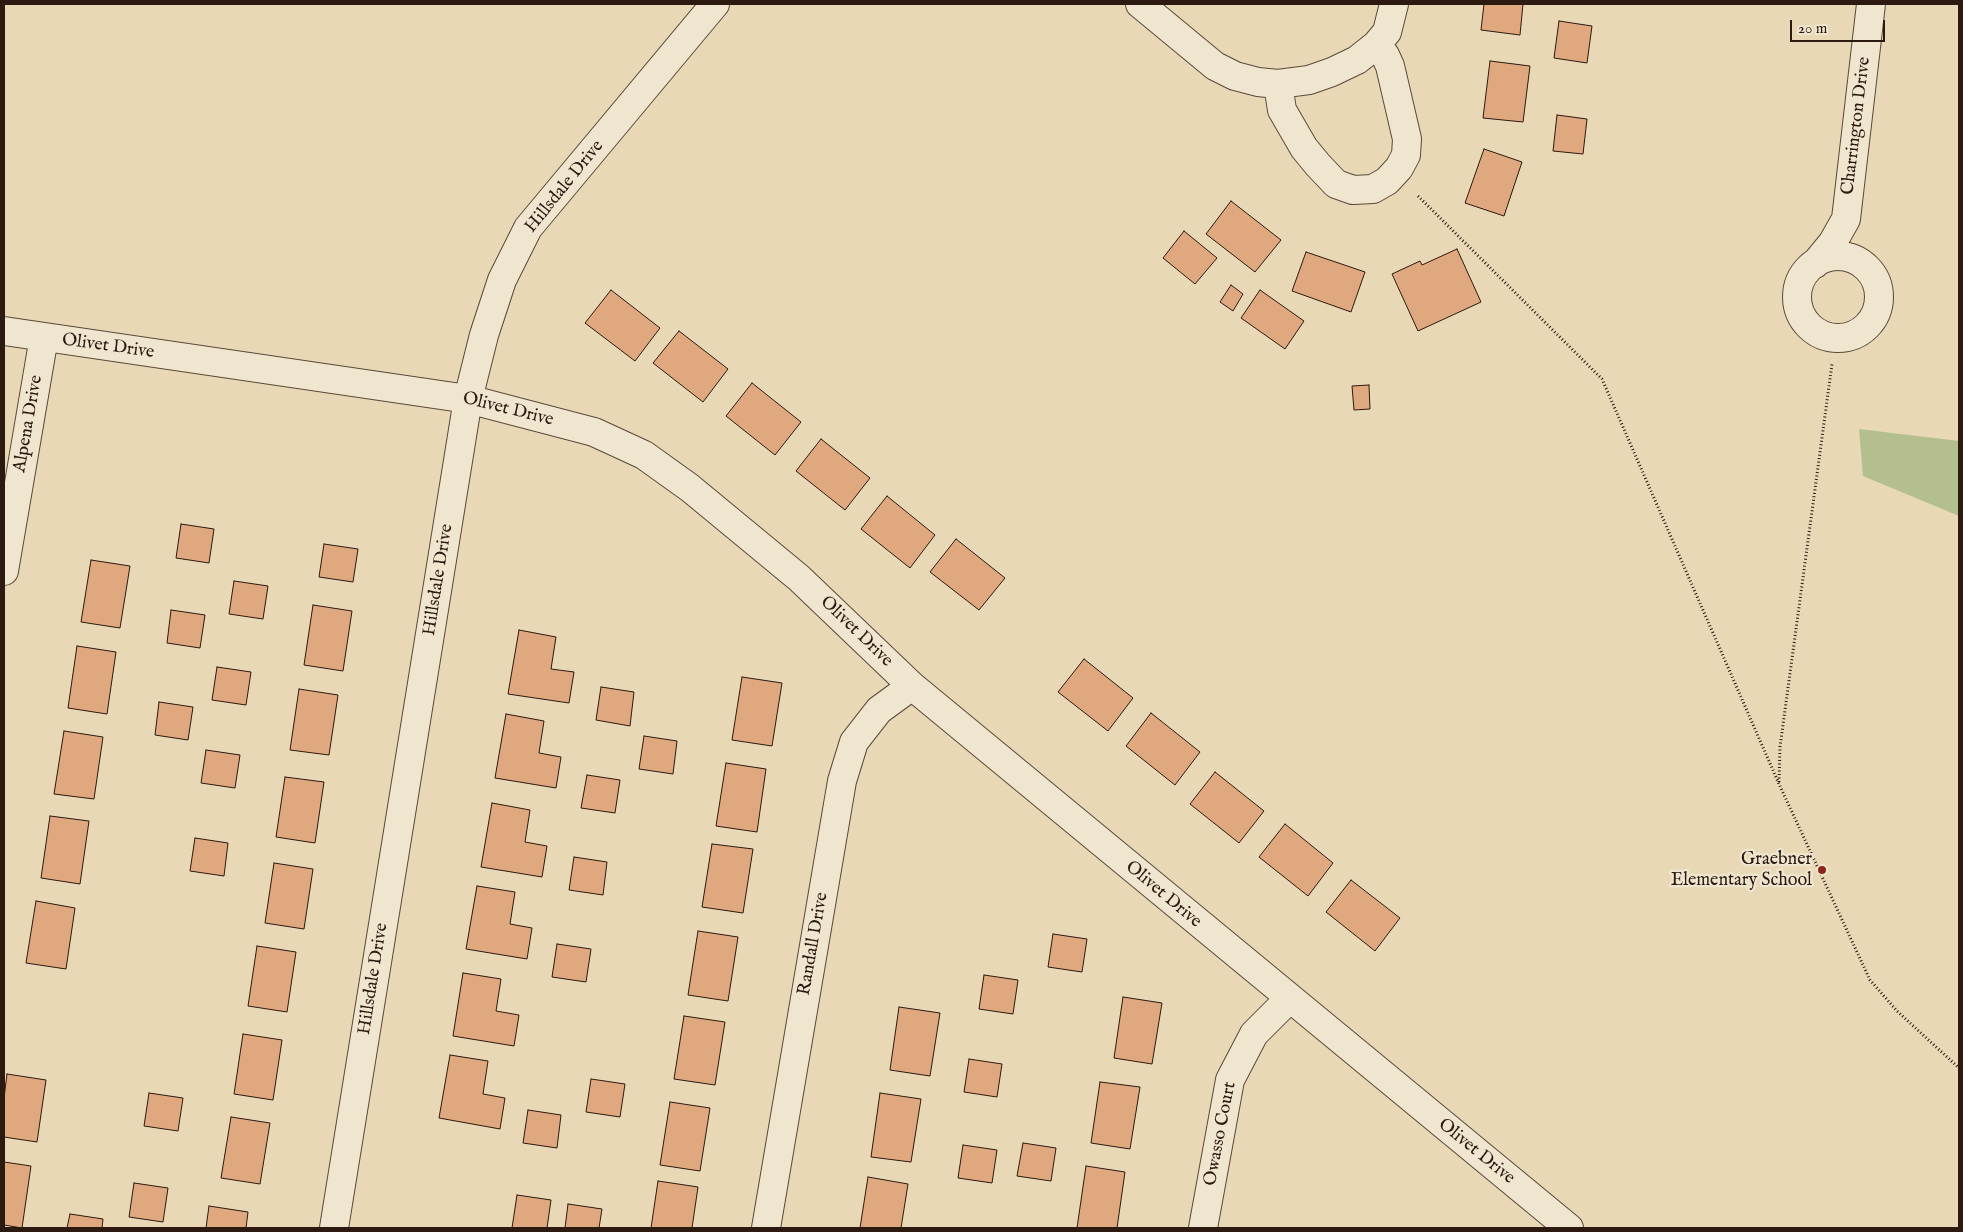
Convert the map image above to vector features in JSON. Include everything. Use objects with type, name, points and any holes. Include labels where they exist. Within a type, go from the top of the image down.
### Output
[{"type":"street","name":"Hillsdale Drive","points":[[334,1228],[468,399],[484,335],[502,280],[528,228],[715,4]]},
{"type":"street","points":[[1140,4],[1215,66],[1235,76],[1258,82],[1278,84],[1294,84],[1332,72],[1357,60],[1376,45],[1387,32],[1394,4]]},
{"type":"street","name":"Charrington Drive","points":[[1846,219],[1832,242],[1815,264],[1805,273],[1799,286],[1797,300],[1801,314],[1809,326],[1820,334],[1835,338],[1858,333],[1875,314],[1879,301],[1878,288],[1874,276],[1865,266],[1853,243],[1846,219],[1871,4]]},
{"type":"street","points":[[1278,84],[1282,110],[1304,148],[1318,165],[1336,184],[1353,190],[1372,188],[1387,181],[1399,168],[1406,155],[1407,140],[1390,66],[1385,55],[1376,45]]},
{"type":"street","points":[[1815,264],[1827,258],[1842,256],[1854,259],[1865,266]]},
{"type":"street","name":"Olivet Drive","points":[[4,331],[468,399],[594,432],[644,455],[690,488],[799,578],[912,686],[1289,999],[1569,1228]]},
{"type":"street","name":"Alpena Drive","points":[[4,570],[44,337]]},
{"type":"street","name":"Randall Drive","points":[[766,1228],[842,781],[854,742],[879,710],[912,686]]},
{"type":"street","name":"Owasso Court","points":[[1203,1228],[1230,1080],[1254,1034],[1289,999]]},
{"type":"path","points":[[1418,196],[1602,379],[1779,784],[1870,980],[1897,1011],[1959,1068]]},
{"type":"path","points":[[1779,784],[1780,748],[1832,364]]},
{"type":"green space","points":[[1859,429],[1959,441],[1959,516],[1863,476]]},
{"type":"building","points":[[1484,4],[1523,4],[1520,35],[1481,30]]},
{"type":"building","points":[[1559,21],[1592,26],[1587,63],[1554,58]]},
{"type":"building","points":[[1490,61],[1530,66],[1523,122],[1483,118]]},
{"type":"building","points":[[1557,115],[1587,119],[1583,154],[1553,151]]},
{"type":"building","points":[[1484,149],[1522,162],[1504,216],[1465,203]]},
{"type":"building","points":[[1231,201],[1281,240],[1255,272],[1206,234]]},
{"type":"building","points":[[1184,231],[1217,258],[1195,284],[1163,258]]},
{"type":"building","points":[[1457,249],[1481,302],[1418,331],[1392,274],[1420,261],[1422,265]]},
{"type":"building","points":[[1306,252],[1365,272],[1351,312],[1292,291]]},
{"type":"building","points":[[1231,285],[1243,294],[1233,311],[1220,302]]},
{"type":"building","points":[[611,290],[660,328],[635,361],[585,323]]},
{"type":"building","points":[[1260,290],[1304,321],[1285,349],[1241,318]]},
{"type":"building","points":[[679,331],[728,369],[703,402],[653,363]]},
{"type":"building","points":[[752,383],[801,422],[775,455],[726,416]]},
{"type":"building","points":[[1369,385],[1370,409],[1354,410],[1352,386]]},
{"type":"building","points":[[821,439],[870,478],[845,510],[796,471]]},
{"type":"building","points":[[887,496],[935,535],[910,568],[861,529]]},
{"type":"building","points":[[181,524],[214,529],[209,563],[176,558]]},
{"type":"building","points":[[956,539],[1005,578],[979,610],[930,572]]},
{"type":"building","points":[[324,544],[358,549],[353,582],[319,577]]},
{"type":"building","points":[[91,560],[130,566],[120,628],[81,622]]},
{"type":"building","points":[[234,581],[268,586],[263,619],[229,614]]},
{"type":"building","points":[[313,605],[352,611],[343,671],[304,665]]},
{"type":"building","points":[[171,610],[205,615],[200,648],[167,643]]},
{"type":"building","points":[[519,630],[556,637],[551,669],[574,672],[569,703],[508,694]]},
{"type":"building","points":[[77,646],[116,652],[107,714],[68,708]]},
{"type":"building","points":[[1084,659],[1133,698],[1108,731],[1058,692]]},
{"type":"building","points":[[217,667],[251,672],[246,705],[212,700]]},
{"type":"building","points":[[742,677],[782,683],[772,746],[732,740]]},
{"type":"building","points":[[601,687],[634,692],[630,726],[596,720]]},
{"type":"building","points":[[299,689],[338,695],[329,755],[290,750]]},
{"type":"building","points":[[159,702],[193,707],[188,740],[155,735]]},
{"type":"building","points":[[1151,713],[1200,752],[1175,785],[1126,746]]},
{"type":"building","points":[[506,714],[544,721],[539,753],[561,757],[556,788],[495,778]]},
{"type":"building","points":[[64,731],[103,737],[94,799],[54,794]]},
{"type":"building","points":[[644,736],[677,741],[673,774],[639,769]]},
{"type":"building","points":[[206,750],[240,755],[235,788],[201,783]]},
{"type":"building","points":[[726,763],[766,769],[757,832],[716,826]]},
{"type":"building","points":[[1215,772],[1264,811],[1239,843],[1190,804]]},
{"type":"building","points":[[587,775],[620,780],[615,813],[581,808]]},
{"type":"building","points":[[285,777],[324,782],[315,843],[276,837]]},
{"type":"building","points":[[492,803],[530,810],[525,842],[547,846],[542,877],[481,867]]},
{"type":"building","points":[[50,816],[89,821],[80,884],[41,878]]},
{"type":"building","points":[[1285,824],[1333,863],[1308,896],[1259,857]]},
{"type":"building","points":[[195,838],[228,843],[224,876],[190,871]]},
{"type":"building","points":[[712,844],[753,849],[743,913],[702,907]]},
{"type":"building","points":[[574,857],[607,862],[603,895],[569,890]]},
{"type":"building","points":[[274,863],[313,869],[304,929],[265,923]]},
{"type":"building","points":[[1351,880],[1400,918],[1375,951],[1326,912]]},
{"type":"building","points":[[477,886],[515,892],[510,924],[532,928],[527,959],[466,949]]},
{"type":"building","points":[[36,901],[75,908],[66,969],[26,963]]},
{"type":"building","points":[[698,931],[738,937],[728,1001],[688,995]]},
{"type":"building","points":[[1053,934],[1087,939],[1082,972],[1048,967]]},
{"type":"building","points":[[557,944],[591,949],[586,982],[552,977]]},
{"type":"building","points":[[257,946],[296,952],[287,1012],[248,1006]]},
{"type":"building","points":[[463,973],[501,979],[496,1011],[519,1015],[514,1046],[453,1036]]},
{"type":"building","points":[[984,975],[1018,980],[1013,1014],[979,1009]]},
{"type":"building","points":[[1123,997],[1162,1003],[1152,1064],[1114,1058]]},
{"type":"building","points":[[899,1007],[940,1013],[930,1076],[890,1070]]},
{"type":"building","points":[[684,1016],[725,1022],[715,1085],[674,1079]]},
{"type":"building","points":[[243,1034],[282,1040],[273,1100],[234,1094]]},
{"type":"building","points":[[450,1055],[488,1061],[483,1094],[505,1098],[500,1129],[439,1118]]},
{"type":"building","points":[[969,1059],[1002,1064],[997,1097],[964,1092]]},
{"type":"building","points":[[7,1074],[46,1080],[37,1142],[4,1137],[4,1098]]},
{"type":"building","points":[[591,1079],[625,1084],[620,1117],[586,1112]]},
{"type":"building","points":[[1100,1082],[1140,1087],[1130,1149],[1091,1143]]},
{"type":"building","points":[[149,1093],[183,1098],[178,1131],[144,1126]]},
{"type":"building","points":[[880,1093],[921,1099],[911,1162],[871,1157]]},
{"type":"building","points":[[670,1102],[710,1108],[700,1171],[660,1165]]},
{"type":"building","points":[[528,1110],[561,1115],[557,1148],[523,1143]]},
{"type":"building","points":[[231,1117],[270,1123],[260,1184],[221,1178]]},
{"type":"building","points":[[1023,1143],[1056,1148],[1051,1181],[1017,1176]]},
{"type":"building","points":[[963,1145],[997,1150],[992,1183],[958,1178]]},
{"type":"building","points":[[4,1162],[31,1166],[22,1228],[4,1225]]},
{"type":"building","points":[[1086,1166],[1125,1172],[1117,1228],[1077,1228]]},
{"type":"building","points":[[868,1177],[908,1184],[901,1228],[860,1228]]},
{"type":"building","points":[[658,1181],[698,1187],[692,1228],[651,1228]]},
{"type":"building","points":[[134,1183],[168,1188],[163,1222],[129,1217]]},
{"type":"building","points":[[517,1195],[551,1200],[547,1228],[512,1228]]},
{"type":"building","points":[[568,1204],[602,1209],[599,1228],[565,1228]]},
{"type":"building","points":[[209,1206],[248,1212],[246,1228],[206,1228]]},
{"type":"building","points":[[70,1214],[103,1219],[102,1228],[67,1228]]},
{"type":"place","name":"Graebner Elementary School","points":[[1822,870]]}]
